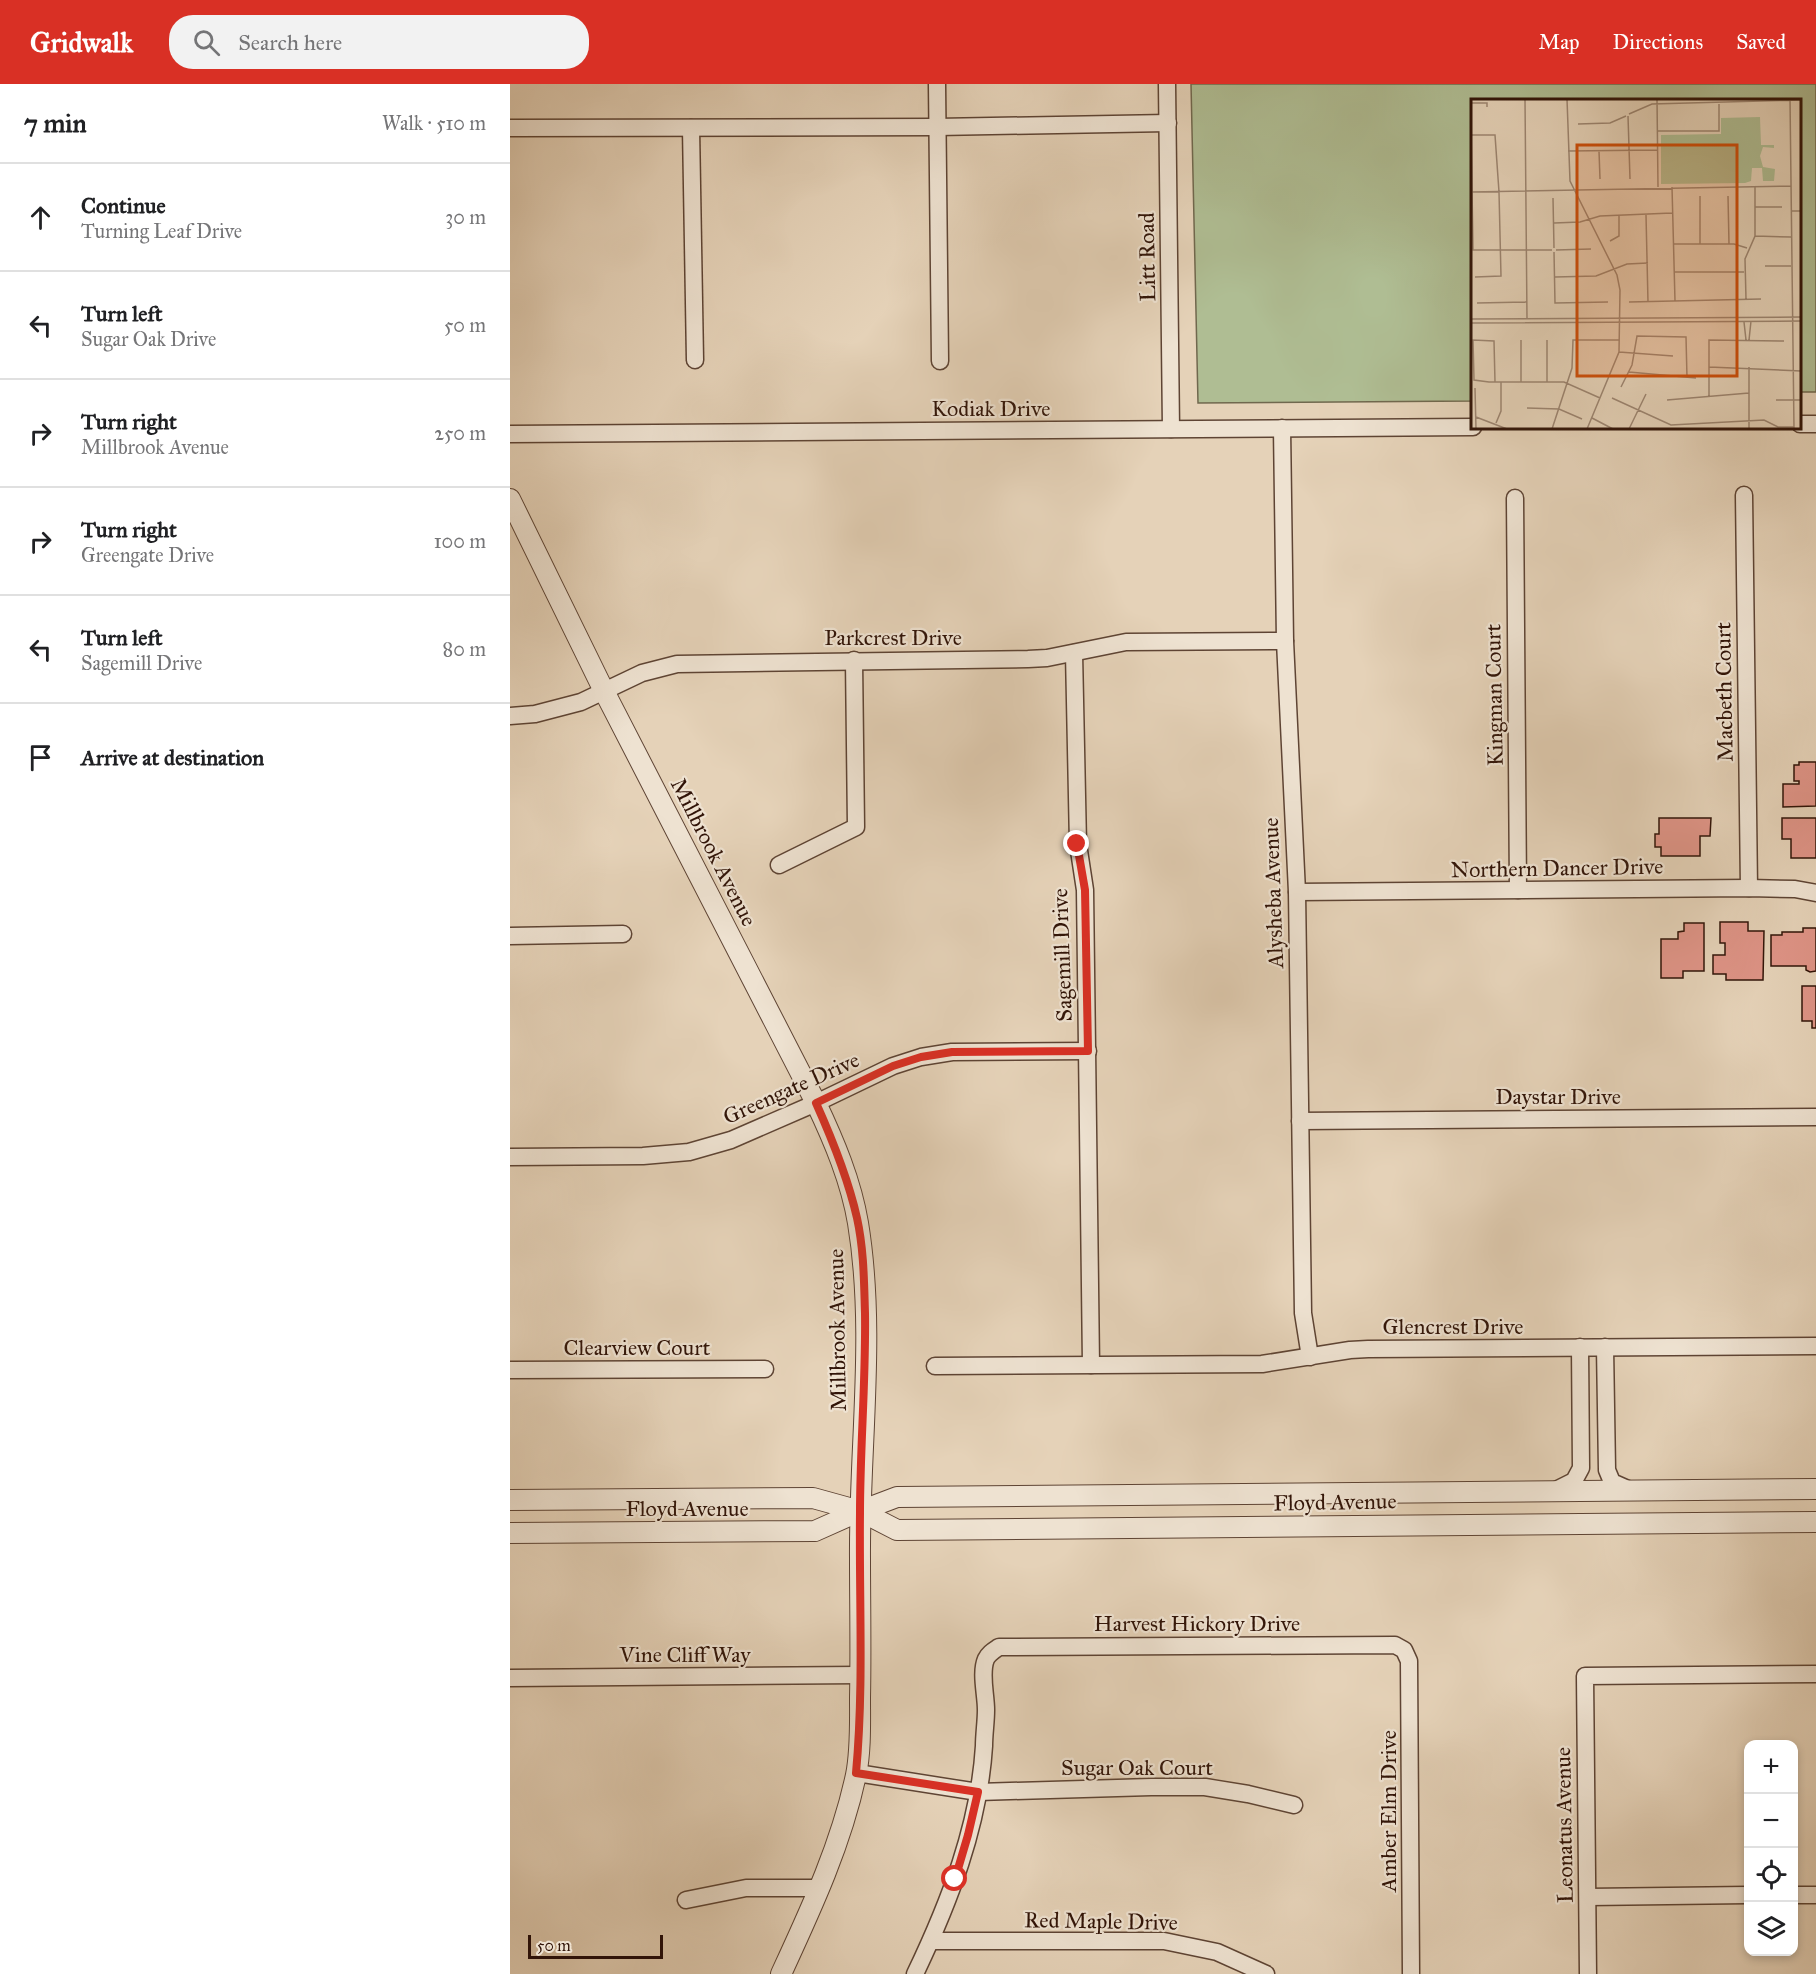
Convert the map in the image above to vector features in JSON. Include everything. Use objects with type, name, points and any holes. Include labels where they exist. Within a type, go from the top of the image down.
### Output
[{"type":"street","points":[[937,84],[940,361]]},
{"type":"street","name":"Litt Road","points":[[1167,84],[1171,429]]},
{"type":"street","points":[[510,128],[938,127],[1168,123]]},
{"type":"street","points":[[692,128],[695,360]]},
{"type":"street","name":"Kodiak Drive","points":[[510,434],[1471,427]]},
{"type":"street","name":"Alysheba Avenue","points":[[1282,428],[1285,641],[1297,892],[1303,1313],[1310,1357]]},
{"type":"street","name":"Macbeth Court","points":[[1744,495],[1749,888]]},
{"type":"street","name":"Kingman Court","points":[[1515,498],[1518,890]]},
{"type":"street","name":"Millbrook Avenue","points":[[510,499],[604,691],[816,1103],[847,1179],[857,1221],[864,1271],[865,1361],[860,1511],[860,1733],[856,1773],[844,1821],[820,1888],[782,1974]]},
{"type":"street","name":"Parkcrest Drive","points":[[510,716],[536,714],[581,702],[642,673],[677,664],[1028,659],[1074,653],[1126,642],[1285,641]]},
{"type":"street","name":"Sagemill Drive","points":[[1074,653],[1077,844],[1085,890],[1091,1365]]},
{"type":"street","points":[[779,865],[856,827],[854,660]]},
{"type":"street","name":"Northern Dancer Drive","points":[[1297,892],[1749,888],[1795,889],[1816,893]]},
{"type":"street","points":[[510,936],[623,934]]},
{"type":"street","name":"Greengate Drive","points":[[510,1157],[643,1156],[689,1152],[732,1140],[893,1066],[921,1057],[952,1052],[1088,1051]]},
{"type":"street","name":"Daystar Drive","points":[[1300,1121],[1816,1117]]},
{"type":"street","name":"Glencrest Drive","points":[[935,1366],[1262,1364],[1368,1349],[1816,1346]]},
{"type":"street","points":[[1554,1491],[1574,1481],[1581,1468],[1580,1347]]},
{"type":"street","points":[[1605,1347],[1607,1470],[1612,1482],[1630,1491]]},
{"type":"street","name":"Clearview Court","points":[[510,1370],[765,1369]]},
{"type":"street","name":"Floyd Avenue","points":[[510,1533],[815,1531],[897,1497],[1816,1489]]},
{"type":"street","name":"Floyd Avenue","points":[[510,1500],[813,1498],[860,1511],[897,1530],[1816,1522]]},
{"type":"street","name":"Harvest Hickory Drive","points":[[978,1792],[986,1711],[984,1665],[991,1652],[999,1647],[1395,1645],[1404,1650]]},
{"type":"street","name":"Amber Elm Drive","points":[[1404,1650],[1410,1661],[1411,1974]]},
{"type":"street","name":"Leonatus Avenue","points":[[1588,1974],[1586,1676],[1816,1674]]},
{"type":"street","name":"Vine Cliff Way","points":[[510,1678],[860,1675]]},
{"type":"street","name":"Sugar Oak Court","points":[[856,1773],[978,1792],[1205,1787],[1294,1805]]},
{"type":"street","points":[[915,1974],[931,1941],[955,1879],[978,1792]]},
{"type":"street","points":[[686,1900],[746,1888],[820,1888]]},
{"type":"street","points":[[1588,1897],[1744,1895]]},
{"type":"street","points":[[1798,1895],[1816,1895]]},
{"type":"street","name":"Red Maple Drive","points":[[931,1941],[1164,1941],[1217,1952],[1266,1974]]},
{"type":"green space","points":[[1191,84],[1816,84],[1816,392],[1801,392],[1801,99],[1471,99],[1471,401],[1198,403]]},
{"type":"building","points":[[1799,762],[1816,762],[1816,806],[1783,807],[1783,784],[1799,784],[1799,781],[1794,781],[1794,765],[1799,765]]},
{"type":"building","points":[[1659,818],[1711,818],[1710,836],[1700,836],[1700,856],[1661,856],[1661,847],[1655,847],[1655,834],[1659,834]]},
{"type":"building","points":[[1782,818],[1816,818],[1816,858],[1791,858],[1791,839],[1782,839]]},
{"type":"building","points":[[1720,922],[1748,922],[1748,931],[1764,931],[1763,980],[1726,980],[1726,974],[1713,974],[1713,955],[1725,955],[1725,943],[1720,943]]},
{"type":"building","points":[[1684,923],[1704,923],[1704,971],[1683,971],[1683,978],[1661,978],[1661,939],[1678,939],[1678,932],[1684,931]]},
{"type":"building","points":[[1803,928],[1816,928],[1816,971],[1806,970],[1806,966],[1771,966],[1771,935],[1782,935],[1782,932],[1803,932]]},
{"type":"building","points":[[1802,986],[1816,986],[1816,1028],[1812,1028],[1812,1021],[1802,1021]]},
{"type":"route","points":[[955,1879],[978,1792],[856,1773],[860,1733],[860,1511],[865,1361],[864,1271],[857,1221],[847,1179],[816,1103],[893,1066],[921,1057],[952,1052],[1088,1051],[1085,890],[1077,844]]}]
